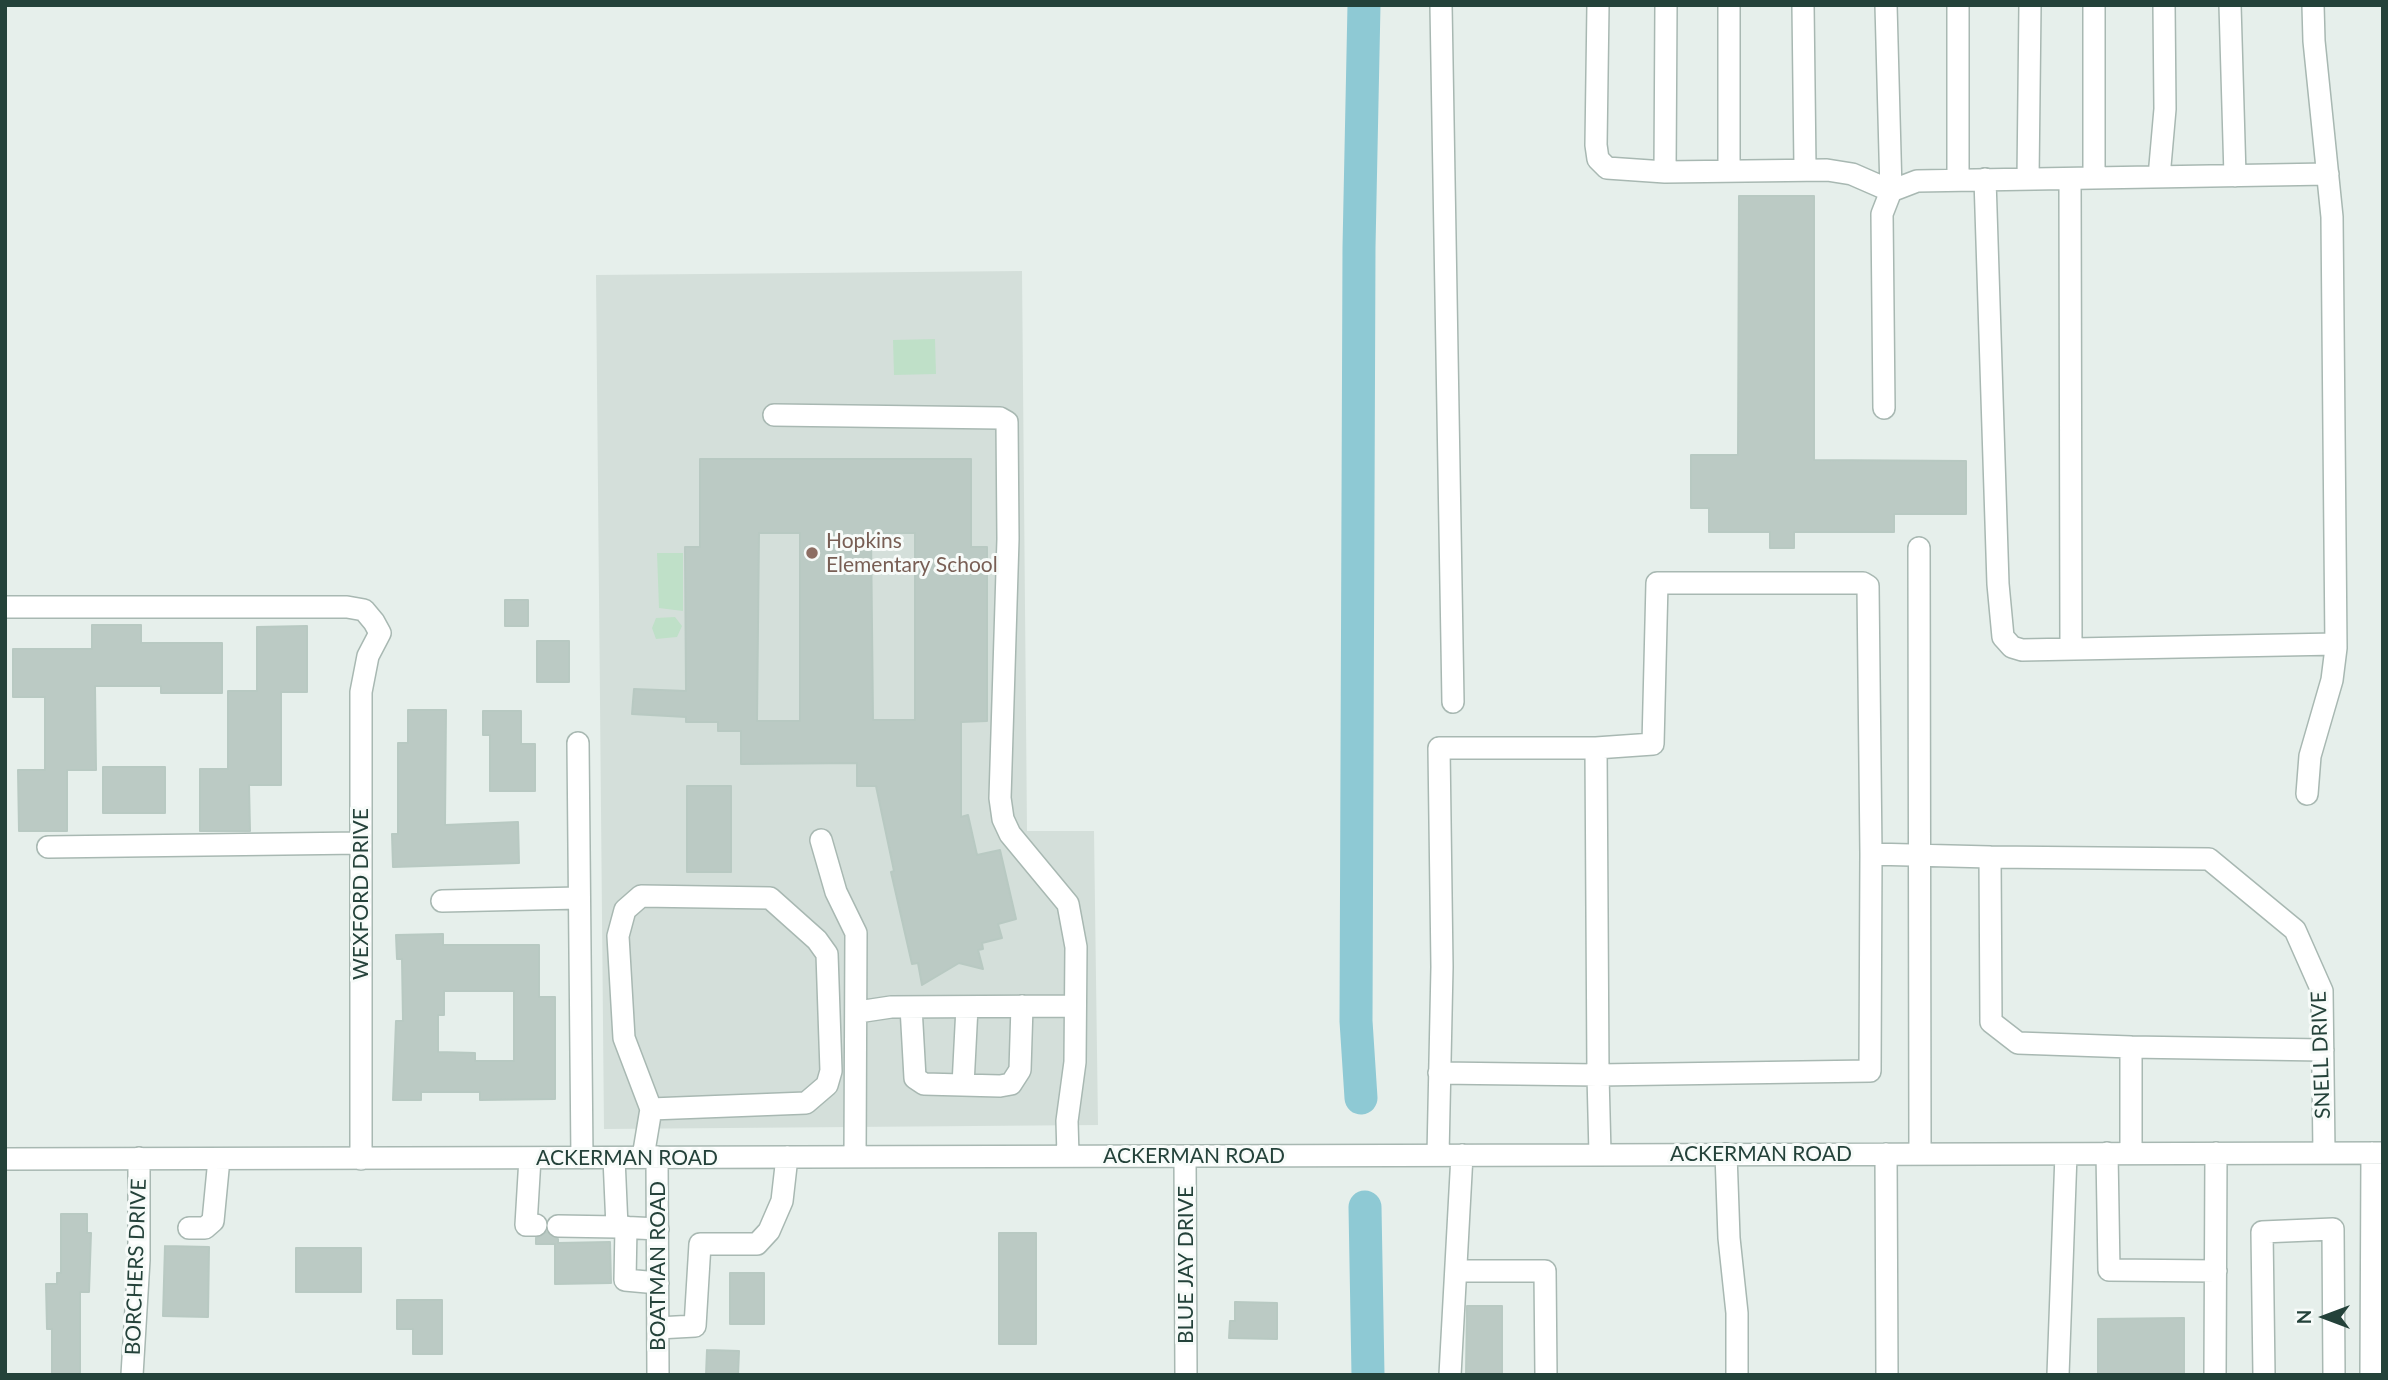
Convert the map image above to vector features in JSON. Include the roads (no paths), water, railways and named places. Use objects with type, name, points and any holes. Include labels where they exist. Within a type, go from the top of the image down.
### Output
[{"type":"street","points":[[1441,5],[1453,702]]},
{"type":"street","points":[[1598,5],[1598,159],[1607,168],[1665,172],[1805,168],[1852,174],[1891,191],[1917,181],[2328,174]]},
{"type":"street","points":[[1665,172],[1666,5]]},
{"type":"street","points":[[1729,5],[1729,170]]},
{"type":"street","points":[[1803,5],[1805,168]]},
{"type":"street","points":[[1884,408],[1882,214],[1891,191],[1886,5]]},
{"type":"street","points":[[1958,5],[1958,180]]},
{"type":"street","points":[[2028,179],[2030,5]]},
{"type":"street","points":[[2094,5],[2094,178]]},
{"type":"street","points":[[2159,177],[2165,109],[2164,5]]},
{"type":"street","points":[[2230,5],[2235,176]]},
{"type":"street","points":[[2307,794],[2311,756],[2332,680],[2336,644],[2332,217],[2314,41],[2313,5]]},
{"type":"street","points":[[2070,178],[2071,649]]},
{"type":"street","points":[[1985,179],[1998,584],[2003,637],[2012,647],[2022,650],[2336,644]]},
{"type":"street","points":[[774,415],[1000,418],[1007,422],[1008,539],[1002,808],[1010,834],[1068,904],[1076,947],[1075,1062],[1067,1121],[1068,1156]]},
{"type":"street","points":[[1919,548],[1920,1154]]},
{"type":"street","points":[[1438,1155],[1439,1073],[1442,967],[1438,748],[1596,748],[1653,744],[1657,583],[1863,583],[1868,586],[1870,1071],[1598,1075],[1439,1073]]},
{"type":"street","name":"WEXFORD DRIVE","points":[[5,607],[347,607],[364,610],[380,633],[368,656],[362,680],[361,1159]]},
{"type":"street","points":[[578,743],[582,1158]]},
{"type":"street","points":[[1596,748],[1600,1154]]},
{"type":"street","points":[[821,840],[836,892],[856,933],[858,1012],[855,1157]]},
{"type":"street","points":[[48,847],[361,843]]},
{"type":"street","name":"SNELL DRIVE","points":[[1871,854],[2209,859],[2295,930],[2322,991],[2324,1153]]},
{"type":"street","points":[[1990,857],[1991,1022],[2018,1043],[2323,1050]]},
{"type":"street","points":[[640,896],[770,898],[817,940],[827,954],[831,1071],[827,1085],[806,1103],[651,1109],[624,1038],[618,936],[625,910],[640,896]]},
{"type":"street","points":[[442,901],[579,898]]},
{"type":"street","points":[[911,1007],[915,1078],[924,1084],[963,1085],[1011,1084],[1020,1070],[1022,1006]]},
{"type":"street","points":[[858,1012],[911,1007],[1074,1006]]},
{"type":"street","points":[[963,1085],[967,1007]]},
{"type":"street","points":[[2130,1047],[2131,1153]]},
{"type":"street","name":"BOATMAN ROAD","points":[[651,1109],[650,1157],[658,1228],[658,1375]]},
{"type":"street","points":[[2107,1153],[2109,1270],[2216,1271]]},
{"type":"street","points":[[2215,1375],[2216,1153]]},
{"type":"street","points":[[2371,1375],[2377,1153]]},
{"type":"street","name":"ACKERMAN ROAD","points":[[5,1159],[2377,1153]]},
{"type":"street","points":[[1726,1154],[1729,1238],[1737,1313],[1737,1375]]},
{"type":"street","points":[[1886,1154],[1887,1375]]},
{"type":"street","points":[[2058,1375],[2066,1154]]},
{"type":"street","points":[[1450,1375],[1462,1155]]},
{"type":"street","name":"BLUE JAY DRIVE","points":[[1185,1156],[1186,1375]]},
{"type":"street","points":[[658,1328],[695,1326],[701,1244],[757,1244],[769,1231],[782,1201],[787,1157]]},
{"type":"street","name":"BORCHERS DRIVE","points":[[132,1375],[139,1260],[139,1158]]},
{"type":"street","points":[[530,1158],[526,1225],[536,1225]]},
{"type":"street","points":[[614,1158],[625,1280],[658,1283]]},
{"type":"street","points":[[189,1228],[205,1228],[213,1221],[219,1159]]},
{"type":"street","points":[[558,1226],[658,1228]]},
{"type":"street","points":[[2264,1375],[2262,1232],[2333,1229],[2334,1375]]},
{"type":"street","points":[[1456,1271],[1545,1271],[1546,1375]]},
{"type":"waterway","points":[[1361,1098],[1356,1021],[1359,247],[1364,5]]},
{"type":"waterway","points":[[1365,1207],[1368,1375]]},
{"type":"place","name":"Hopkins Elementary School","points":[[812,553]]}]
